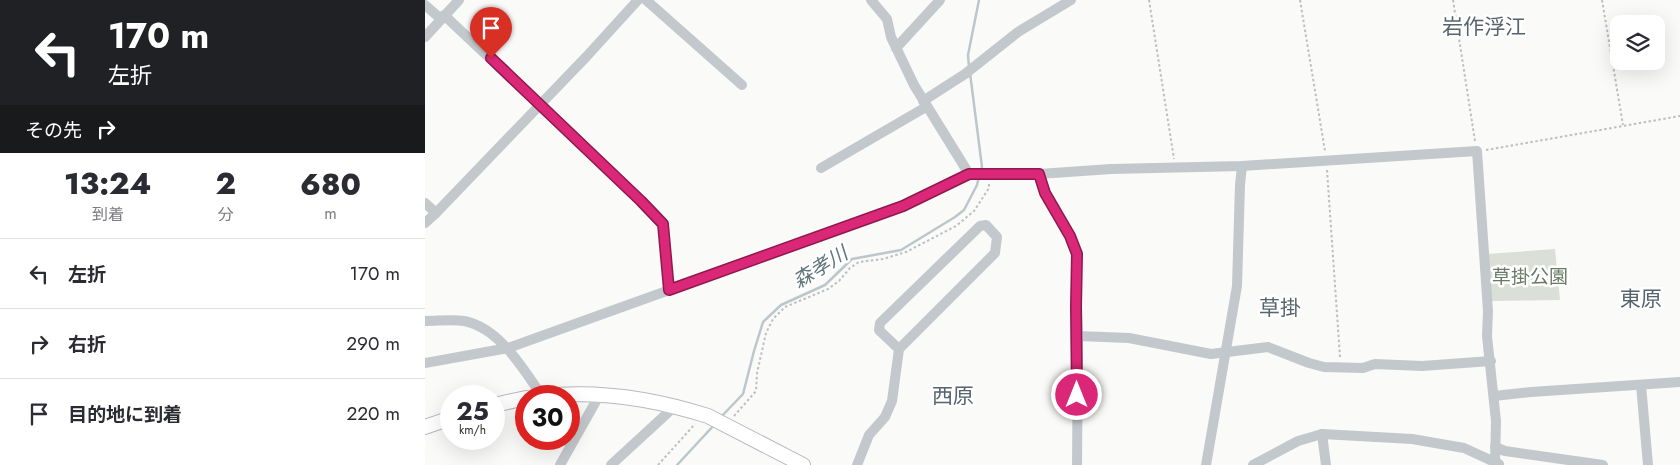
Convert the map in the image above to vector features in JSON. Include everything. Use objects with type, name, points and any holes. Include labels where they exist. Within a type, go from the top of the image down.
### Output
[{"type":"main road","points":[[580,394],[600,394],[654,401],[706,415],[803,465]]},
{"type":"main road","points":[[425,427],[440,422]]},
{"type":"street","points":[[425,37],[459,0]]},
{"type":"street","points":[[425,223],[437,213],[539,104],[587,56],[638,0]]},
{"type":"street","points":[[647,0],[741,86]]},
{"type":"street","points":[[871,0],[887,19],[891,37],[925,104],[972,174]]},
{"type":"street","points":[[896,48],[940,0]]},
{"type":"street","points":[[821,168],[925,104],[1018,32],[1071,0]]},
{"type":"street","points":[[425,5],[442,17],[539,104],[663,224],[669,290]]},
{"type":"street","points":[[425,363],[508,348],[903,206],[972,174],[1039,174],[1241,166],[1477,151],[1488,311],[1487,336],[1496,421],[1495,446],[1497,464]]},
{"type":"street","points":[[1205,465],[1237,286],[1241,166]]},
{"type":"street","points":[[1039,174],[1045,193],[1070,236],[1077,254],[1077,465]]},
{"type":"street","points":[[425,203],[437,213]]},
{"type":"street","points":[[857,465],[869,435],[885,417],[891,401],[899,350],[995,253],[997,237],[986,225],[980,226],[880,323],[879,330],[899,350]]},
{"type":"street","points":[[425,321],[465,321],[483,328],[508,348],[535,385]]},
{"type":"street","points":[[1077,336],[1129,338],[1211,354],[1268,347],[1309,363],[1325,367],[1363,368],[1375,364],[1422,366],[1491,361]]},
{"type":"street","points":[[1494,396],[1680,382]]},
{"type":"street","points":[[1641,385],[1648,465]]},
{"type":"street","points":[[560,465],[600,394]]},
{"type":"street","points":[[611,465],[674,407]]},
{"type":"street","points":[[1253,465],[1298,441],[1321,434],[1412,439],[1465,448],[1497,464]]},
{"type":"street","points":[[1321,434],[1326,465]]},
{"type":"street","points":[[1495,446],[1505,451],[1603,465]]},
{"type":"path","points":[[1149,0],[1175,168]]},
{"type":"path","points":[[1300,0],[1327,160],[1341,367]]},
{"type":"path","points":[[1453,0],[1477,151],[1680,116]]},
{"type":"path","points":[[1602,0],[1623,125]]},
{"type":"path","points":[[726,425],[756,391],[757,373],[766,333],[773,319],[785,307],[828,289],[859,262],[883,259],[906,252],[956,226],[975,210],[989,188],[989,174]]},
{"type":"path","points":[[658,465],[706,415]]},
{"type":"green space","name":"草掛公園","points":[[1555,249],[1560,300],[1490,301],[1487,254]]},
{"type":"waterway","name":"森孝川","points":[[969,67],[968,55],[979,0]]},
{"type":"waterway","name":"森孝川","points":[[970,73],[982,167],[980,171]]},
{"type":"waterway","name":"森孝川","points":[[720,418],[743,394],[763,322],[781,305],[825,285],[852,259],[901,250],[955,217],[964,210],[979,177]]},
{"type":"waterway","name":"森孝川","points":[[677,465],[715,424]]},
{"type":"district","name":"岩作浮江","points":[[1484,27]]},
{"type":"district","name":"東原","points":[[1641,299]]},
{"type":"district","name":"草掛","points":[[1280,308]]},
{"type":"district","name":"西原","points":[[953,396]]},
{"type":"route","points":[[491,58],[663,224],[669,290],[903,206],[969,174],[1039,174],[1045,193],[1070,236],[1077,254],[1077,395]]}]
